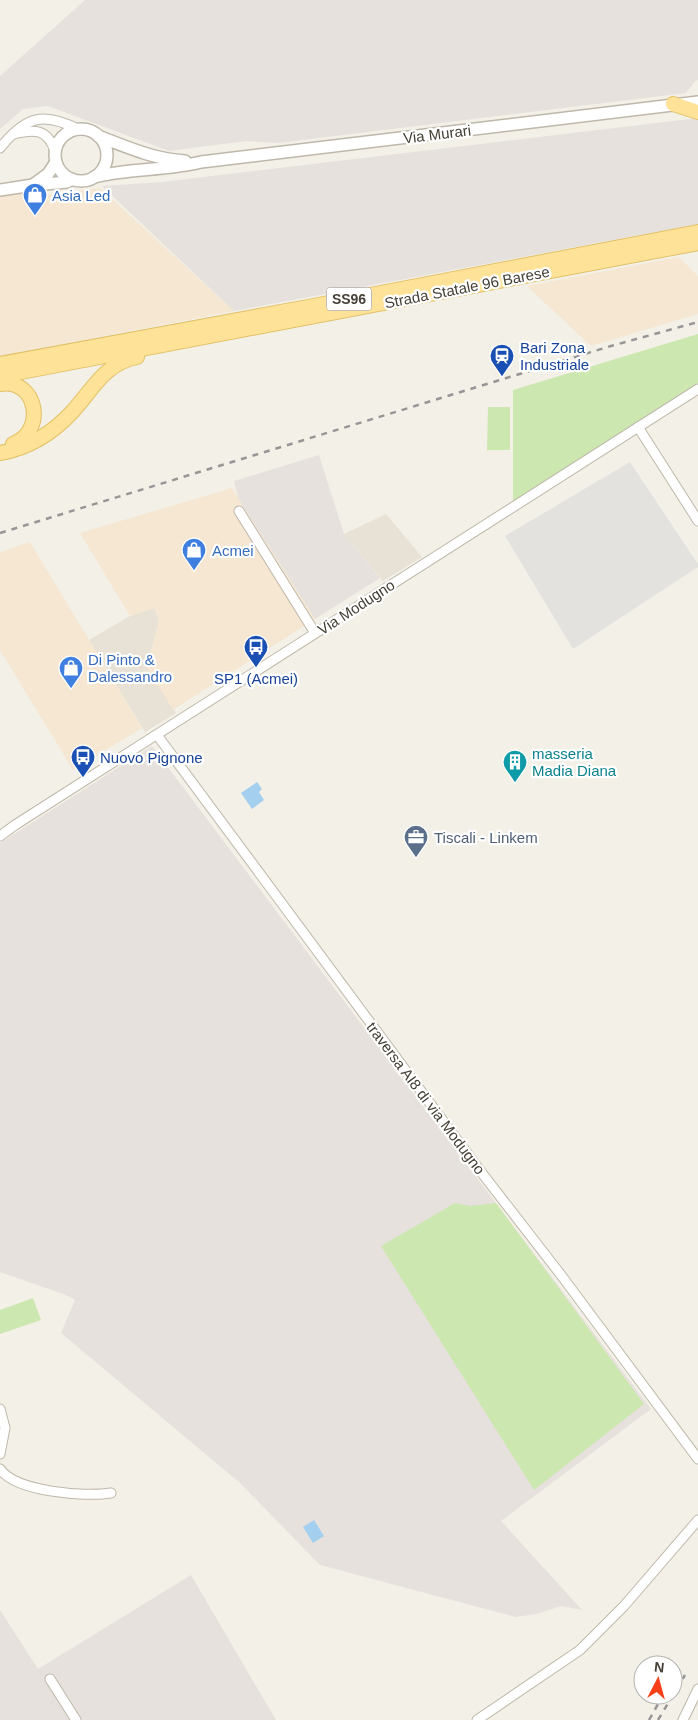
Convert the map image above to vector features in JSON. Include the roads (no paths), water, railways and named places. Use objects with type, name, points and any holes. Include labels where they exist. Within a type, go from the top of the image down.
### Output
[{"type":"main road","points":[[673,104],[698,112]]},
{"type":"main road","points":[[600,251],[638,236],[698,225]]},
{"type":"main road","name":"Strada Statale 96 Barese","points":[[0,364],[698,232]]},
{"type":"main road","name":"Strada Statale 96 Barese","points":[[0,376],[698,243]]},
{"type":"main road","points":[[0,451],[13,451],[28,445],[56,428],[74,410],[102,376],[118,363],[132,358],[192,346],[210,336]]},
{"type":"main road","points":[[0,384],[14,385],[28,394],[33,404],[34,415],[30,430],[24,438],[0,451]]},
{"type":"street","name":"Via Murari","points":[[94,177],[185,166],[201,162],[698,102]]},
{"type":"street","points":[[0,148],[26,122],[43,118],[59,120],[80,130]]},
{"type":"street","points":[[13,134],[30,130],[40,132],[49,138],[59,170],[72,180]]},
{"type":"street","points":[[0,190],[72,180],[87,180],[94,177],[105,165],[106,157],[103,142],[93,132],[71,131],[58,143],[56,157],[48,174],[33,185]]},
{"type":"street","name":"Via Murari","points":[[98,136],[157,158],[201,162]]},
{"type":"street","name":"Via Modugno","points":[[0,836],[14,825],[698,389]]},
{"type":"street","points":[[638,427],[698,521]]},
{"type":"street","points":[[238,511],[315,633]]},
{"type":"street","name":"traversa AI8 di via Modugno","points":[[157,735],[478,1168],[561,1275],[698,1460]]},
{"type":"street","name":"Via Modugno","points":[[0,830],[14,825]]},
{"type":"street","points":[[0,1409],[5,1428],[0,1454]]},
{"type":"street","points":[[0,1469],[5,1475],[15,1480],[43,1490],[87,1495],[111,1493]]},
{"type":"street","points":[[477,1720],[580,1650],[624,1606],[698,1520]]},
{"type":"street","points":[[50,1679],[76,1720]]},
{"type":"street","points":[[683,1720],[698,1689]]},
{"type":"water","points":[[257,782],[262,789],[259,792],[264,800],[252,809],[241,793]]},
{"type":"water","points":[[314,1520],[324,1536],[313,1543],[303,1527]]},
{"type":"railway","points":[[0,533],[611,346],[698,322]]},
{"type":"railway","points":[[658,1720],[685,1675]]},
{"type":"railway","points":[[649,1720],[657,1705]]},
{"type":"place","name":"Asia Led","points":[[35,216]]},
{"type":"place","name":"Bari Zona Industriale","points":[[502,377]]},
{"type":"place","name":"Acmei","points":[[194,571]]},
{"type":"place","name":"SP1 (Acmei)","points":[[256,668]]},
{"type":"place","name":"Di Pinto & Dalessandro","points":[[71,689]]},
{"type":"place","name":"Nuovo Pignone","points":[[83,778]]},
{"type":"place","name":"masseria Madia Diana","points":[[515,783]]},
{"type":"place","name":"Tiscali - Linkem","points":[[416,858]]}]
